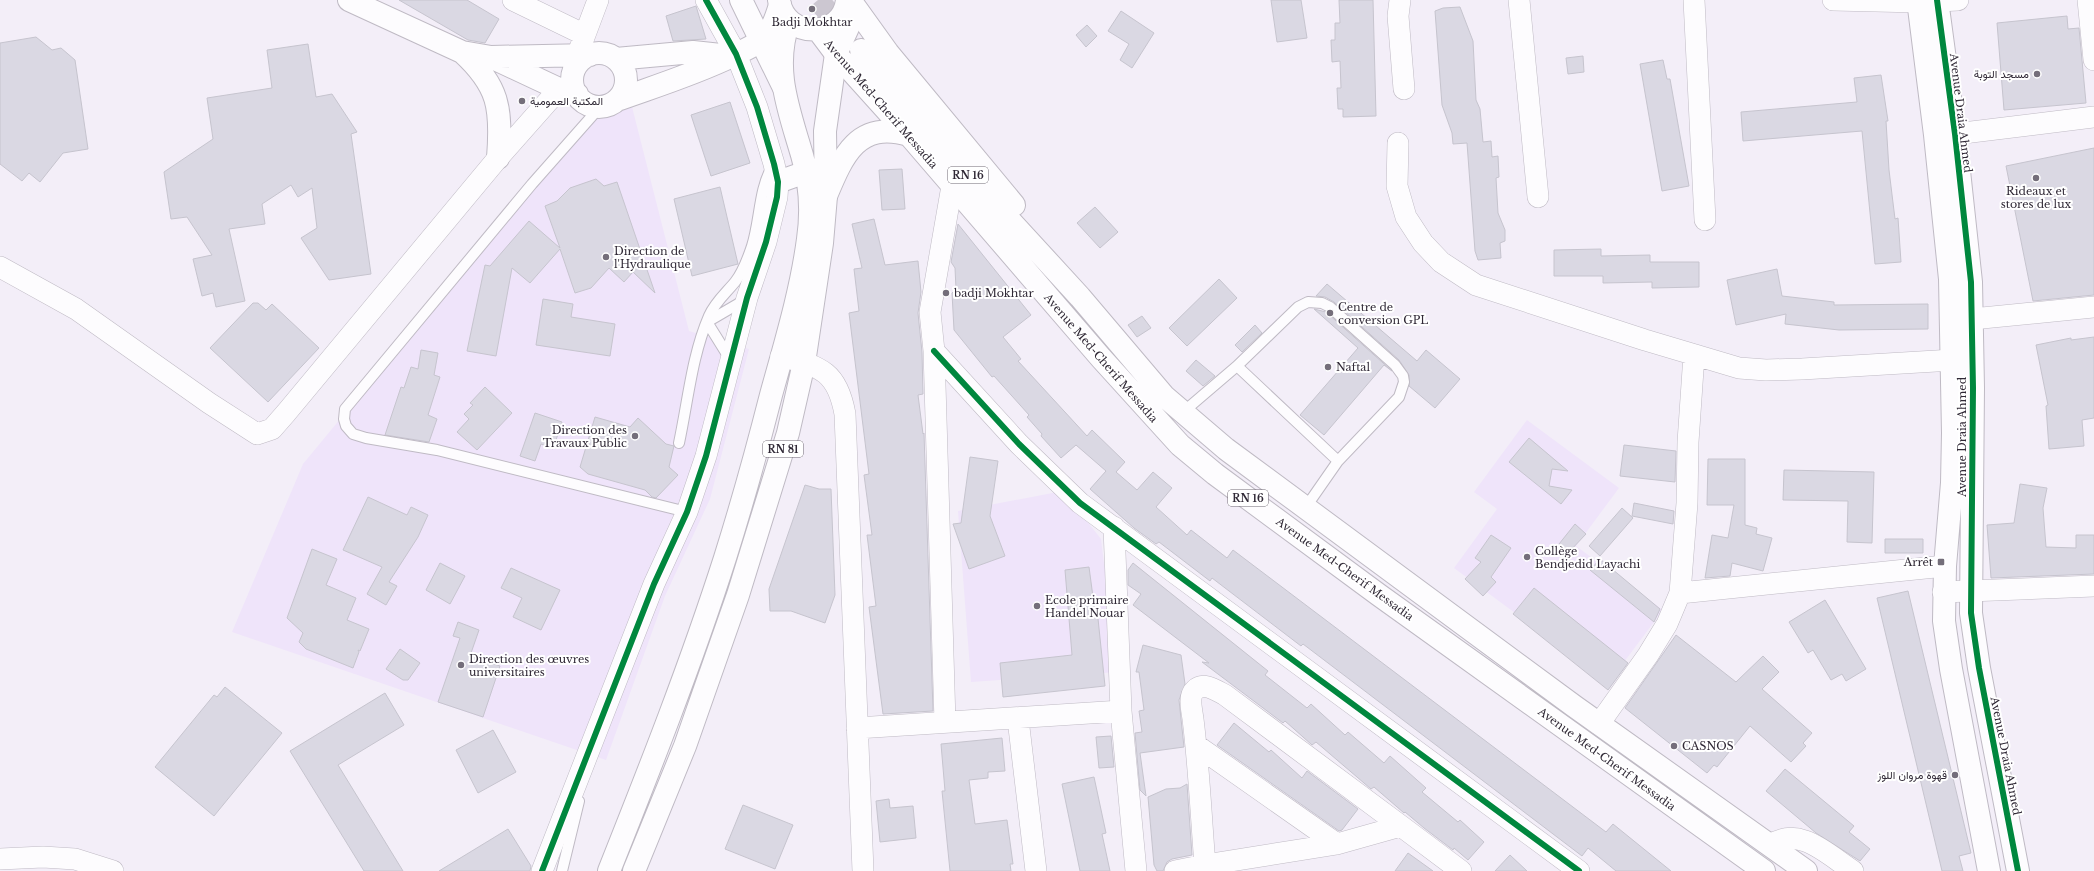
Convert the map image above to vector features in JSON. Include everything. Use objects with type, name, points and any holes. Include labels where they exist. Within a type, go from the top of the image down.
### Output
[{"type":"main road","points":[[349,0],[462,52],[491,57],[568,92],[591,106],[609,103],[712,66],[761,40],[783,9],[798,27],[807,30],[818,30],[833,24],[851,3],[888,53],[1037,232],[1080,297]]},
{"type":"main road","points":[[741,0],[783,86]]},
{"type":"main road","name":"Avenue Draia Ahmed","points":[[1933,1],[1955,134],[1971,282],[1973,404],[1970,591],[1971,613],[1979,668],[2018,871]]},
{"type":"main road","name":"Avenue Draia Ahmed","points":[[1933,1],[1935,135],[1950,279],[1953,360],[1952,483],[1943,592],[1949,656],[1989,871]]},
{"type":"main road","name":"RN 81","points":[[634,871],[685,746],[738,595],[788,433],[804,362],[822,243],[826,196],[825,131],[836,54],[851,3]]},
{"type":"main road","name":"RN 81","points":[[609,871],[695,645],[725,559],[750,475],[804,263],[811,217],[806,172],[783,86],[780,55],[783,38],[783,9]]},
{"type":"main road","name":"Avenue Med-Cherif Messadia","points":[[818,30],[836,54],[1101,358],[1180,445],[1215,474],[1379,595],[1764,871]]},
{"type":"main road","points":[[491,57],[584,48],[599,53],[608,54],[622,65],[626,74],[626,84],[623,93],[609,103]]},
{"type":"main road","points":[[568,92],[573,87],[574,72],[583,59],[584,48]]},
{"type":"main road","name":"RN 16","points":[[861,50],[959,166],[1080,297]]},
{"type":"main road","points":[[462,52],[480,68],[491,85],[498,108],[500,130],[498,158]]},
{"type":"main road","points":[[616,59],[693,52],[733,55]]},
{"type":"main road","points":[[826,196],[838,165],[855,143],[866,136],[881,131],[896,131],[909,136]]},
{"type":"main road","points":[[776,173],[806,172]]},
{"type":"main road","name":"Avenue Med-Cherif Messadia","points":[[1080,297],[1164,396],[1182,413],[1226,449],[1599,724],[1806,871]]},
{"type":"street","points":[[513,0],[584,48],[598,0]]},
{"type":"street","points":[[542,871],[654,584],[687,512],[706,456],[747,298],[773,216],[776,173],[757,107],[706,0]]},
{"type":"street","points":[[1400,0],[1398,16],[1404,89]]},
{"type":"street","points":[[1519,0],[1538,197]]},
{"type":"street","points":[[1694,0],[1706,220]]},
{"type":"street","points":[[1833,0],[1933,1]]},
{"type":"street","points":[[2088,0],[2094,60]]},
{"type":"street","points":[[0,267],[76,309],[209,403],[257,434],[272,429],[498,158],[568,92]]},
{"type":"street","points":[[1955,134],[2094,118]]},
{"type":"street","points":[[1398,143],[1397,186],[1406,218],[1423,243],[1441,262],[1476,285],[1739,368],[1766,370],[1953,360]]},
{"type":"street","points":[[945,722],[934,351],[930,312],[952,186]]},
{"type":"street","points":[[1972,319],[2094,307]]},
{"type":"street","points":[[934,351],[1019,444],[1080,503],[1566,867]]},
{"type":"street","points":[[1599,724],[1648,656],[1667,624],[1680,593],[1688,503],[1688,442],[1694,355]]},
{"type":"street","points":[[781,356],[804,362],[828,374],[836,384],[842,397],[845,414],[863,871]]},
{"type":"street","points":[[1114,527],[1121,711],[1136,871]]},
{"type":"street","points":[[1680,593],[1945,566]]},
{"type":"street","points":[[1943,592],[2094,586]]},
{"type":"street","points":[[1204,865],[1192,694],[1202,686],[1208,687],[1242,707],[1461,871]]},
{"type":"street","points":[[857,728],[1018,719],[1121,711]]},
{"type":"street","points":[[1018,719],[1036,871]]},
{"type":"street","points":[[1196,745],[1337,844]]},
{"type":"street","points":[[1175,871],[1337,844],[1402,826]]},
{"type":"street","points":[[1770,845],[1785,837],[1802,838],[1853,871]]},
{"type":"street","points":[[0,859],[43,857],[75,859],[113,871]]},
{"type":"lane","points":[[609,103],[527,190],[386,358],[345,408],[344,419],[346,426],[353,434],[366,438],[437,450],[687,512]]},
{"type":"lane","points":[[679,443],[697,357],[707,322],[716,303],[736,280],[743,268],[758,226],[764,184],[776,173]]},
{"type":"lane","points":[[707,322],[736,307],[747,298]]},
{"type":"lane","points":[[1182,413],[1237,366],[1298,307],[1308,302],[1322,303],[1330,307],[1395,365],[1404,382],[1403,389],[1399,397],[1338,461],[1306,507]]},
{"type":"lane","points":[[707,322],[731,361]]},
{"type":"lane","points":[[1237,366],[1338,461]]},
{"type":"lane","points":[[562,871],[592,741]]},
{"type":"shaded area","points":[[629,95],[689,331],[749,349],[710,499],[665,596],[606,760],[232,632],[303,464],[605,98]]},
{"type":"shaded area","name":"Collège Bendjedid Layachi","points":[[1527,420],[1619,488],[1576,546],[1663,610],[1609,682],[1454,568],[1497,509],[1474,492]]},
{"type":"shaded area","name":"Ecole primaire Handel Nouar","points":[[1063,491],[1101,539],[1117,672],[971,682],[958,511]]},
{"type":"building","points":[[399,0],[467,0],[499,19],[485,43],[468,40]]},
{"type":"building","points":[[1271,0],[1301,0],[1307,38],[1277,42]]},
{"type":"building","points":[[1339,0],[1373,0],[1376,116],[1343,117],[1343,109],[1338,109],[1337,88],[1341,88],[1340,61],[1332,62],[1331,40],[1335,40],[1335,23],[1340,23]]},
{"type":"building","points":[[696,6],[706,39],[673,41],[666,16]]},
{"type":"building","points":[[1460,7],[1473,41],[1476,100],[1480,109],[1483,142],[1491,141],[1492,157],[1498,156],[1499,177],[1496,178],[1498,213],[1505,230],[1505,241],[1500,243],[1501,258],[1478,260],[1475,251],[1467,143],[1453,144],[1452,133],[1442,105],[1435,11],[1443,8]]},
{"type":"building","points":[[1121,11],[1154,33],[1132,68],[1120,60],[1129,44],[1108,31]]},
{"type":"building","points":[[2067,16],[2068,29],[2079,28],[2086,103],[2004,110],[1997,23]]},
{"type":"building","points":[[1087,25],[1097,36],[1086,47],[1076,35]]},
{"type":"building","points":[[36,37],[52,50],[61,48],[75,60],[88,149],[63,153],[40,182],[29,173],[22,181],[0,164],[0,43]]},
{"type":"building","points":[[308,44],[316,97],[332,94],[357,132],[351,134],[371,274],[329,280],[301,238],[317,228],[312,188],[298,197],[291,185],[262,204],[265,224],[229,229],[245,301],[216,307],[213,293],[202,296],[193,259],[212,255],[187,217],[171,219],[164,172],[213,139],[207,98],[272,88],[267,50]]},
{"type":"building","points":[[1583,56],[1584,72],[1568,74],[1566,58]]},
{"type":"building","points":[[1663,60],[1667,79],[1670,79],[1689,186],[1662,191],[1640,64]]},
{"type":"building","points":[[1881,75],[1888,121],[1886,121],[1889,170],[1895,219],[1898,218],[1901,262],[1875,264],[1862,131],[1743,141],[1741,112],[1857,102],[1854,78]]},
{"type":"building","points":[[730,102],[750,163],[711,176],[691,115]]},
{"type":"building","points":[[2094,148],[2094,295],[2033,301],[2006,166]]},
{"type":"building","points":[[902,169],[905,209],[882,210],[879,170]]},
{"type":"building","points":[[596,179],[604,186],[617,182],[655,293],[633,272],[624,282],[609,268],[591,288],[575,293],[560,249],[530,283],[512,268],[496,356],[467,351],[485,265],[490,266],[529,221],[560,248],[545,206],[557,201],[570,188]]},
{"type":"building","points":[[720,187],[738,264],[692,276],[674,199]]},
{"type":"building","points":[[1095,207],[1118,232],[1100,248],[1077,223]]},
{"type":"building","points":[[874,219],[885,265],[918,261],[921,292],[918,313],[922,352],[923,394],[918,395],[923,434],[924,433],[933,711],[883,714],[869,607],[876,606],[867,535],[872,535],[864,475],[869,474],[849,313],[859,311],[854,269],[862,268],[852,224]]},
{"type":"building","points":[[958,224],[1031,315],[1003,337],[1021,359],[1018,361],[1087,436],[1092,430],[1125,462],[1116,472],[1137,490],[1153,472],[1172,488],[1156,507],[1187,535],[1191,530],[1227,558],[1233,550],[1606,832],[1613,824],[1671,871],[1616,871],[1588,848],[1582,856],[1303,644],[1301,646],[1212,578],[1210,581],[1159,542],[1156,544],[1134,528],[1090,489],[1106,471],[1076,445],[1061,458],[1041,436],[1042,434],[1027,417],[1029,415],[994,376],[992,377],[954,330],[952,293],[956,289],[955,268],[951,262]]},
{"type":"building","points":[[1601,249],[1601,256],[1650,255],[1650,262],[1699,262],[1699,287],[1652,288],[1652,282],[1603,283],[1603,276],[1554,276],[1554,250]]},
{"type":"building","points":[[1777,269],[1782,296],[1834,302],[1834,305],[1928,304],[1928,329],[1839,330],[1785,324],[1786,314],[1736,325],[1727,280]]},
{"type":"building","points":[[1219,279],[1237,298],[1187,346],[1169,328]]},
{"type":"building","points":[[1327,284],[1417,361],[1426,350],[1460,379],[1435,408],[1409,386],[1409,375],[1399,360],[1334,302],[1325,297],[1316,296]]},
{"type":"building","points":[[543,299],[573,304],[571,317],[615,324],[610,356],[536,345]]},
{"type":"building","points":[[253,303],[258,303],[266,310],[272,304],[319,348],[268,402],[210,348]]},
{"type":"building","points":[[1314,309],[1326,312],[1392,371],[1384,365],[1324,435],[1300,415],[1358,348]]},
{"type":"building","points":[[1142,316],[1151,328],[1137,337],[1128,325]]},
{"type":"building","points":[[1255,325],[1262,333],[1242,352],[1235,345]]},
{"type":"building","points":[[2094,337],[2094,418],[2082,420],[2084,446],[2049,449],[2046,406],[2048,405],[2036,345],[2071,338],[2071,340]]},
{"type":"building","points":[[421,350],[438,353],[434,375],[440,377],[428,415],[437,419],[429,442],[385,435],[401,387],[404,388],[411,367],[418,369]]},
{"type":"building","points":[[1196,360],[1215,376],[1203,386],[1186,371]]},
{"type":"building","points":[[485,387],[512,413],[477,450],[457,432],[469,419],[464,414],[473,405],[470,403]]},
{"type":"building","points":[[535,413],[562,422],[553,449],[541,444],[535,461],[520,456]]},
{"type":"building","points":[[595,417],[630,427],[638,418],[666,444],[674,446],[669,467],[678,475],[656,498],[652,497],[645,490],[588,474],[580,467]]},
{"type":"building","points":[[1529,438],[1568,471],[1552,469],[1549,486],[1572,490],[1561,504],[1509,462]]},
{"type":"building","points":[[1624,445],[1676,451],[1675,482],[1620,476]]},
{"type":"building","points":[[970,457],[998,461],[990,516],[1005,556],[969,569],[953,524],[961,523]]},
{"type":"building","points":[[1708,459],[1745,459],[1745,525],[1757,528],[1756,534],[1772,538],[1763,571],[1732,563],[1730,576],[1705,578],[1712,535],[1728,538],[1734,505],[1707,505]]},
{"type":"building","points":[[1784,470],[1874,472],[1872,543],[1847,542],[1848,501],[1783,500]]},
{"type":"building","points":[[2020,484],[2047,488],[2043,508],[2046,547],[2076,548],[2076,535],[2094,535],[2094,574],[1991,578],[1987,525],[2014,523]]},
{"type":"building","points":[[805,485],[819,489],[831,489],[835,595],[825,623],[791,611],[770,611],[769,589]]},
{"type":"building","points":[[368,497],[407,515],[411,507],[428,515],[418,537],[389,582],[397,586],[386,605],[367,594],[382,567],[343,550]]},
{"type":"building","points":[[1634,503],[1674,511],[1673,524],[1632,516]]},
{"type":"building","points":[[1622,508],[1633,518],[1600,556],[1589,546]]},
{"type":"building","points":[[1575,524],[1586,534],[1569,552],[1559,544]]},
{"type":"building","points":[[1491,535],[1511,548],[1491,577],[1496,582],[1483,596],[1465,579],[1481,562],[1475,558]]},
{"type":"building","points":[[1885,539],[1923,539],[1923,553],[1885,553]]},
{"type":"building","points":[[312,549],[337,559],[326,585],[356,598],[347,620],[369,629],[360,651],[358,650],[359,652],[353,668],[306,649],[299,642],[303,633],[287,618]]},
{"type":"building","points":[[1600,559],[1660,609],[1654,622],[1590,570]]},
{"type":"building","points":[[440,563],[465,576],[450,604],[426,590]]},
{"type":"building","points":[[1133,563],[1268,671],[1265,675],[1307,708],[1311,704],[1345,735],[1348,732],[1384,763],[1390,756],[1426,788],[1422,792],[1458,822],[1460,820],[1484,842],[1468,860],[1454,848],[1453,850],[1424,828],[1405,812],[1404,813],[1374,787],[1371,789],[1316,742],[1312,745],[1285,721],[1283,723],[1202,662],[1209,663],[1133,605],[1141,594],[1128,585],[1128,570]]},
{"type":"building","points":[[1089,567],[1095,612],[1097,609],[1105,686],[1003,697],[1000,663],[1072,655],[1065,570]]},
{"type":"building","points":[[511,568],[560,590],[541,630],[513,617],[522,598],[501,588]]},
{"type":"building","points":[[1534,588],[1628,663],[1608,690],[1513,614]]},
{"type":"building","points":[[1908,591],[1971,853],[1959,856],[1963,871],[1942,871],[1877,598]]},
{"type":"building","points":[[1825,600],[1866,669],[1846,681],[1842,674],[1831,680],[1813,650],[1808,653],[1789,622]]},
{"type":"building","points":[[458,622],[479,630],[470,656],[500,666],[483,717],[438,702],[460,638],[453,636]]},
{"type":"building","points":[[1676,635],[1736,682],[1763,656],[1779,672],[1762,689],[1812,733],[1803,743],[1806,746],[1791,762],[1750,726],[1717,767],[1714,765],[1707,773],[1625,708]]},
{"type":"building","points":[[1143,645],[1181,655],[1185,684],[1179,700],[1184,747],[1140,753],[1146,796],[1140,790],[1135,733],[1142,732],[1139,711],[1144,710],[1139,672],[1136,672]]},
{"type":"building","points":[[400,649],[420,663],[408,680],[403,680],[386,669]]},
{"type":"building","points":[[225,687],[282,733],[214,816],[155,767],[214,695],[217,697]]},
{"type":"building","points":[[385,693],[404,725],[338,765],[403,871],[364,871],[290,751]]},
{"type":"building","points":[[1234,723],[1269,752],[1271,750],[1302,778],[1307,771],[1358,809],[1342,830],[1339,831],[1217,745]]},
{"type":"building","points":[[493,730],[516,772],[478,793],[456,750]]},
{"type":"building","points":[[1111,736],[1114,767],[1099,768],[1096,737]]},
{"type":"building","points":[[1002,738],[1005,771],[988,772],[988,778],[969,780],[975,824],[1007,820],[1013,864],[1010,864],[1011,871],[950,871],[942,791],[945,791],[941,744]]},
{"type":"building","points":[[1785,769],[1854,826],[1849,832],[1870,849],[1860,861],[1816,833],[1766,791]]},
{"type":"building","points":[[1094,777],[1106,833],[1102,834],[1110,871],[1080,871],[1062,784]]},
{"type":"building","points":[[1187,784],[1192,855],[1172,859],[1167,862],[1163,871],[1157,871],[1154,865],[1148,797],[1166,789],[1180,788]]},
{"type":"building","points":[[889,799],[890,808],[913,806],[916,838],[880,842],[876,801]]},
{"type":"building","points":[[743,805],[793,825],[775,869],[725,849]]},
{"type":"building","points":[[508,829],[531,866],[530,871],[439,871]]},
{"type":"building","points":[[1408,853],[1433,871],[1395,871]]},
{"type":"building","points":[[1510,855],[1527,871],[1495,871]]},
{"type":"tunnel","points":[[818,0],[848,36]]},
{"type":"cycle path","points":[[542,871],[654,584],[687,512],[706,456],[747,298],[766,242],[777,197],[778,182],[757,107],[736,54],[706,0]]},
{"type":"cycle path","points":[[1937,0],[1955,134],[1971,282],[1973,388],[1971,613],[1979,668],[2018,871]]},
{"type":"cycle path","points":[[934,351],[1019,444],[1080,503],[1579,871]]},
{"type":"place","name":"Badji Mokhtar","points":[[812,9]]},
{"type":"place","name":"مسجد التوبة","points":[[2037,74]]},
{"type":"place","name":"المكتبة العمومية","points":[[522,101]]},
{"type":"place","name":"Rideaux et stores de lux","points":[[2036,178]]},
{"type":"place","name":"Direction de l'Hydraulique","points":[[606,257]]},
{"type":"place","name":"badji Mokhtar","points":[[946,293]]},
{"type":"place","name":"Centre de conversion GPL","points":[[1330,313]]},
{"type":"place","name":"Naftal","points":[[1328,367]]},
{"type":"place","name":"Direction des Travaux Public","points":[[635,436]]},
{"type":"place","name":"Collège Bendjedid Layachi","points":[[1527,557]]},
{"type":"place","name":"Arrêt","points":[[1941,562]]},
{"type":"place","name":"Ecole primaire Handel Nouar","points":[[1037,606]]},
{"type":"place","name":"Direction des œuvres universitaires","points":[[461,665]]},
{"type":"place","name":"CASNOS","points":[[1674,746]]},
{"type":"place","name":"قهوة مروان اللوز","points":[[1955,775]]}]
